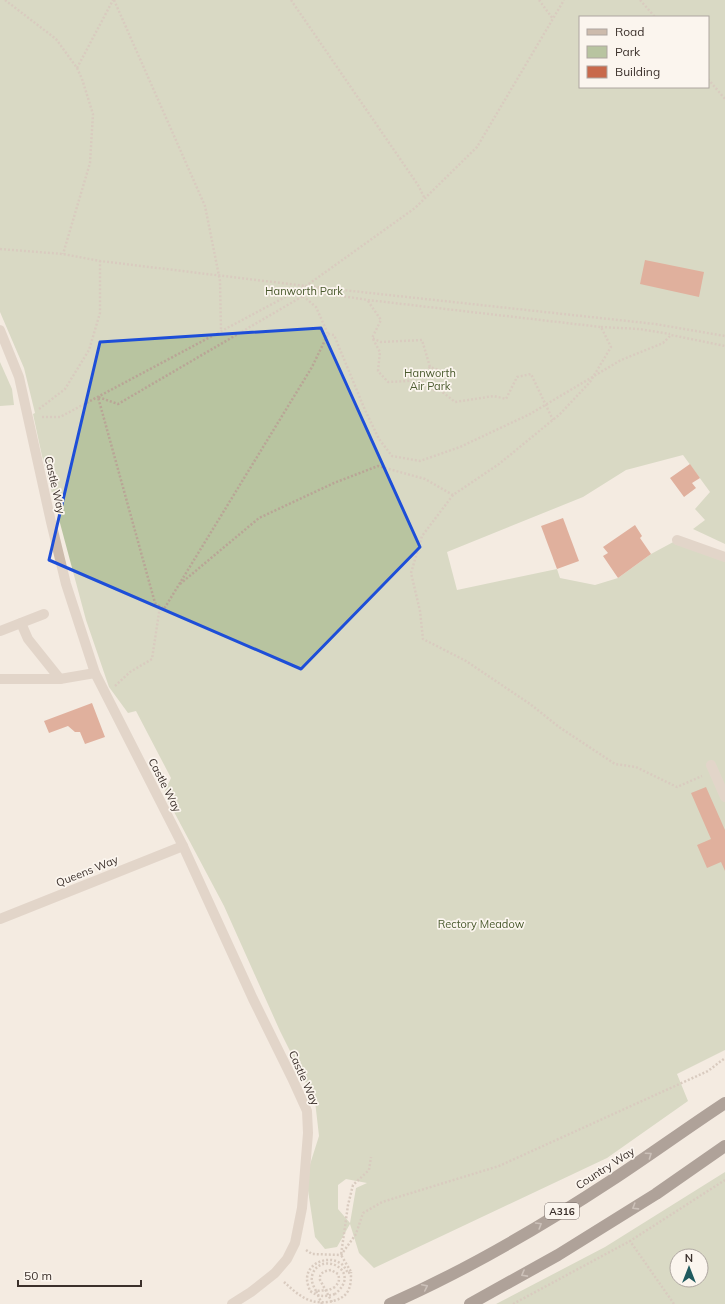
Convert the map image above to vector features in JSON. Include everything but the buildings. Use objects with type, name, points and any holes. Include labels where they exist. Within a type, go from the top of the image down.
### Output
[{"type":"highway","points":[[688,1127],[725,1098]]},
{"type":"highway","name":"Country Way","points":[[390,1304],[463,1268],[537,1227],[612,1180],[725,1103]]},
{"type":"highway","points":[[656,1194],[725,1146]]},
{"type":"highway","points":[[470,1304],[558,1255],[656,1194],[725,1154]]},
{"type":"street","name":"Castle Way","points":[[0,330],[19,377],[66,584],[95,673],[183,846],[253,999],[307,1110],[308,1133],[302,1208],[295,1243],[287,1259],[275,1273],[251,1292],[232,1304]]},
{"type":"street","points":[[677,540],[725,557]]},
{"type":"street","points":[[0,631],[44,614]]},
{"type":"street","points":[[21,623],[28,639],[60,679]]},
{"type":"street","points":[[0,679],[60,679],[95,673]]},
{"type":"street","points":[[712,768],[725,797]]},
{"type":"street","name":"Queens Way","points":[[0,919],[183,846]]},
{"type":"path","points":[[5,0],[56,39],[77,68],[93,114],[90,163],[63,254]]},
{"type":"path","points":[[77,68],[114,0]]},
{"type":"path","points":[[114,0],[205,206],[219,276],[222,331]]},
{"type":"path","points":[[291,0],[418,185],[425,199]]},
{"type":"path","points":[[539,0],[553,19]]},
{"type":"path","points":[[27,417],[60,417],[306,286],[415,208],[477,147],[564,0]]},
{"type":"path","points":[[640,0],[654,16]]},
{"type":"path","points":[[709,80],[725,99]]},
{"type":"path","points":[[0,249],[63,254],[100,261],[219,276],[655,324],[725,336]]},
{"type":"path","points":[[27,417],[65,389],[89,350],[100,313],[100,261]]},
{"type":"path","points":[[306,286],[309,293]]},
{"type":"path","points":[[98,397],[118,404],[303,296],[315,292],[368,300],[601,327],[639,329],[725,346]]},
{"type":"path","points":[[98,397],[155,603],[164,609],[312,367],[328,334],[316,307],[303,296]]},
{"type":"path","points":[[368,300],[381,320],[372,338],[380,352],[378,371],[388,382],[408,381],[418,373],[425,372]]},
{"type":"path","points":[[601,327],[611,347],[590,382],[553,420],[499,464],[454,495],[422,536],[411,573],[420,611],[423,639],[466,662],[530,704],[559,727],[615,764],[636,767],[677,787],[712,768]]},
{"type":"path","points":[[328,334],[334,335],[365,410],[379,439],[392,456],[420,461],[460,448],[530,414],[620,360],[663,343],[671,335]]},
{"type":"path","points":[[373,339],[381,342],[422,340],[430,367]]},
{"type":"path","points":[[430,367],[425,372],[422,384],[431,390],[440,390],[455,402],[494,396],[506,399],[517,377],[531,374],[553,420]]},
{"type":"path","points":[[430,367],[442,371],[446,382],[440,390]]},
{"type":"path","points":[[180,584],[258,518],[334,483],[378,466],[425,479],[454,495]]},
{"type":"path","points":[[107,695],[130,672],[152,659],[160,606]]},
{"type":"path","points":[[341,1255],[356,1234],[363,1213],[382,1202],[499,1166],[708,1071],[725,1058]]},
{"type":"path","points":[[275,1273],[297,1293],[311,1301],[323,1303],[332,1302],[342,1298],[348,1292],[351,1283],[349,1273],[341,1255],[348,1205],[353,1185],[369,1170],[371,1157]]},
{"type":"path","points":[[513,1304],[630,1241],[725,1180]]},
{"type":"path","points":[[630,1241],[674,1304]]},
{"type":"path","points":[[295,1243],[312,1254],[341,1255]]},
{"type":"path","points":[[322,1304],[316,1291],[313,1285],[312,1278],[316,1267],[322,1264],[332,1263],[339,1266],[344,1272],[345,1281],[341,1289],[335,1294],[324,1297],[316,1296],[310,1292],[307,1279],[313,1266],[322,1260],[331,1260],[340,1263],[349,1273]]},
{"type":"path","points":[[316,1291],[329,1290],[335,1287],[339,1282],[338,1274],[331,1270],[321,1273],[319,1276],[320,1280],[332,1302]]},
{"type":"highlighted area","points":[[321,328],[420,547],[301,669],[49,560],[100,342]]},
{"type":"green space","points":[[0,0],[725,0],[725,544],[693,529],[705,520],[695,509],[710,492],[683,455],[626,470],[583,497],[447,552],[457,590],[557,569],[560,578],[595,585],[618,578],[651,554],[677,540],[725,557],[725,1050],[677,1074],[688,1101],[607,1158],[374,1268],[359,1253],[350,1224],[337,1247],[325,1249],[315,1237],[306,1177],[319,1136],[315,1101],[280,1031],[224,906],[164,793],[171,778],[136,711],[128,713],[109,687],[86,620],[42,456],[33,414],[35,413],[24,368],[0,312]],"holes":[[[346,1179],[367,1183],[356,1188],[350,1223],[338,1209],[338,1185]]]},
{"type":"green space","points":[[0,362],[12,389],[14,405],[0,406]]},
{"type":"green space","points":[[725,1172],[725,1304],[496,1304],[605,1247]]},
{"type":"park label","name":"Hanworth Park","points":[[304,291]]},
{"type":"park label","name":"Hanworth Air Park","points":[[430,379]]},
{"type":"park label","name":"Rectory Meadow","points":[[481,924]]}]
